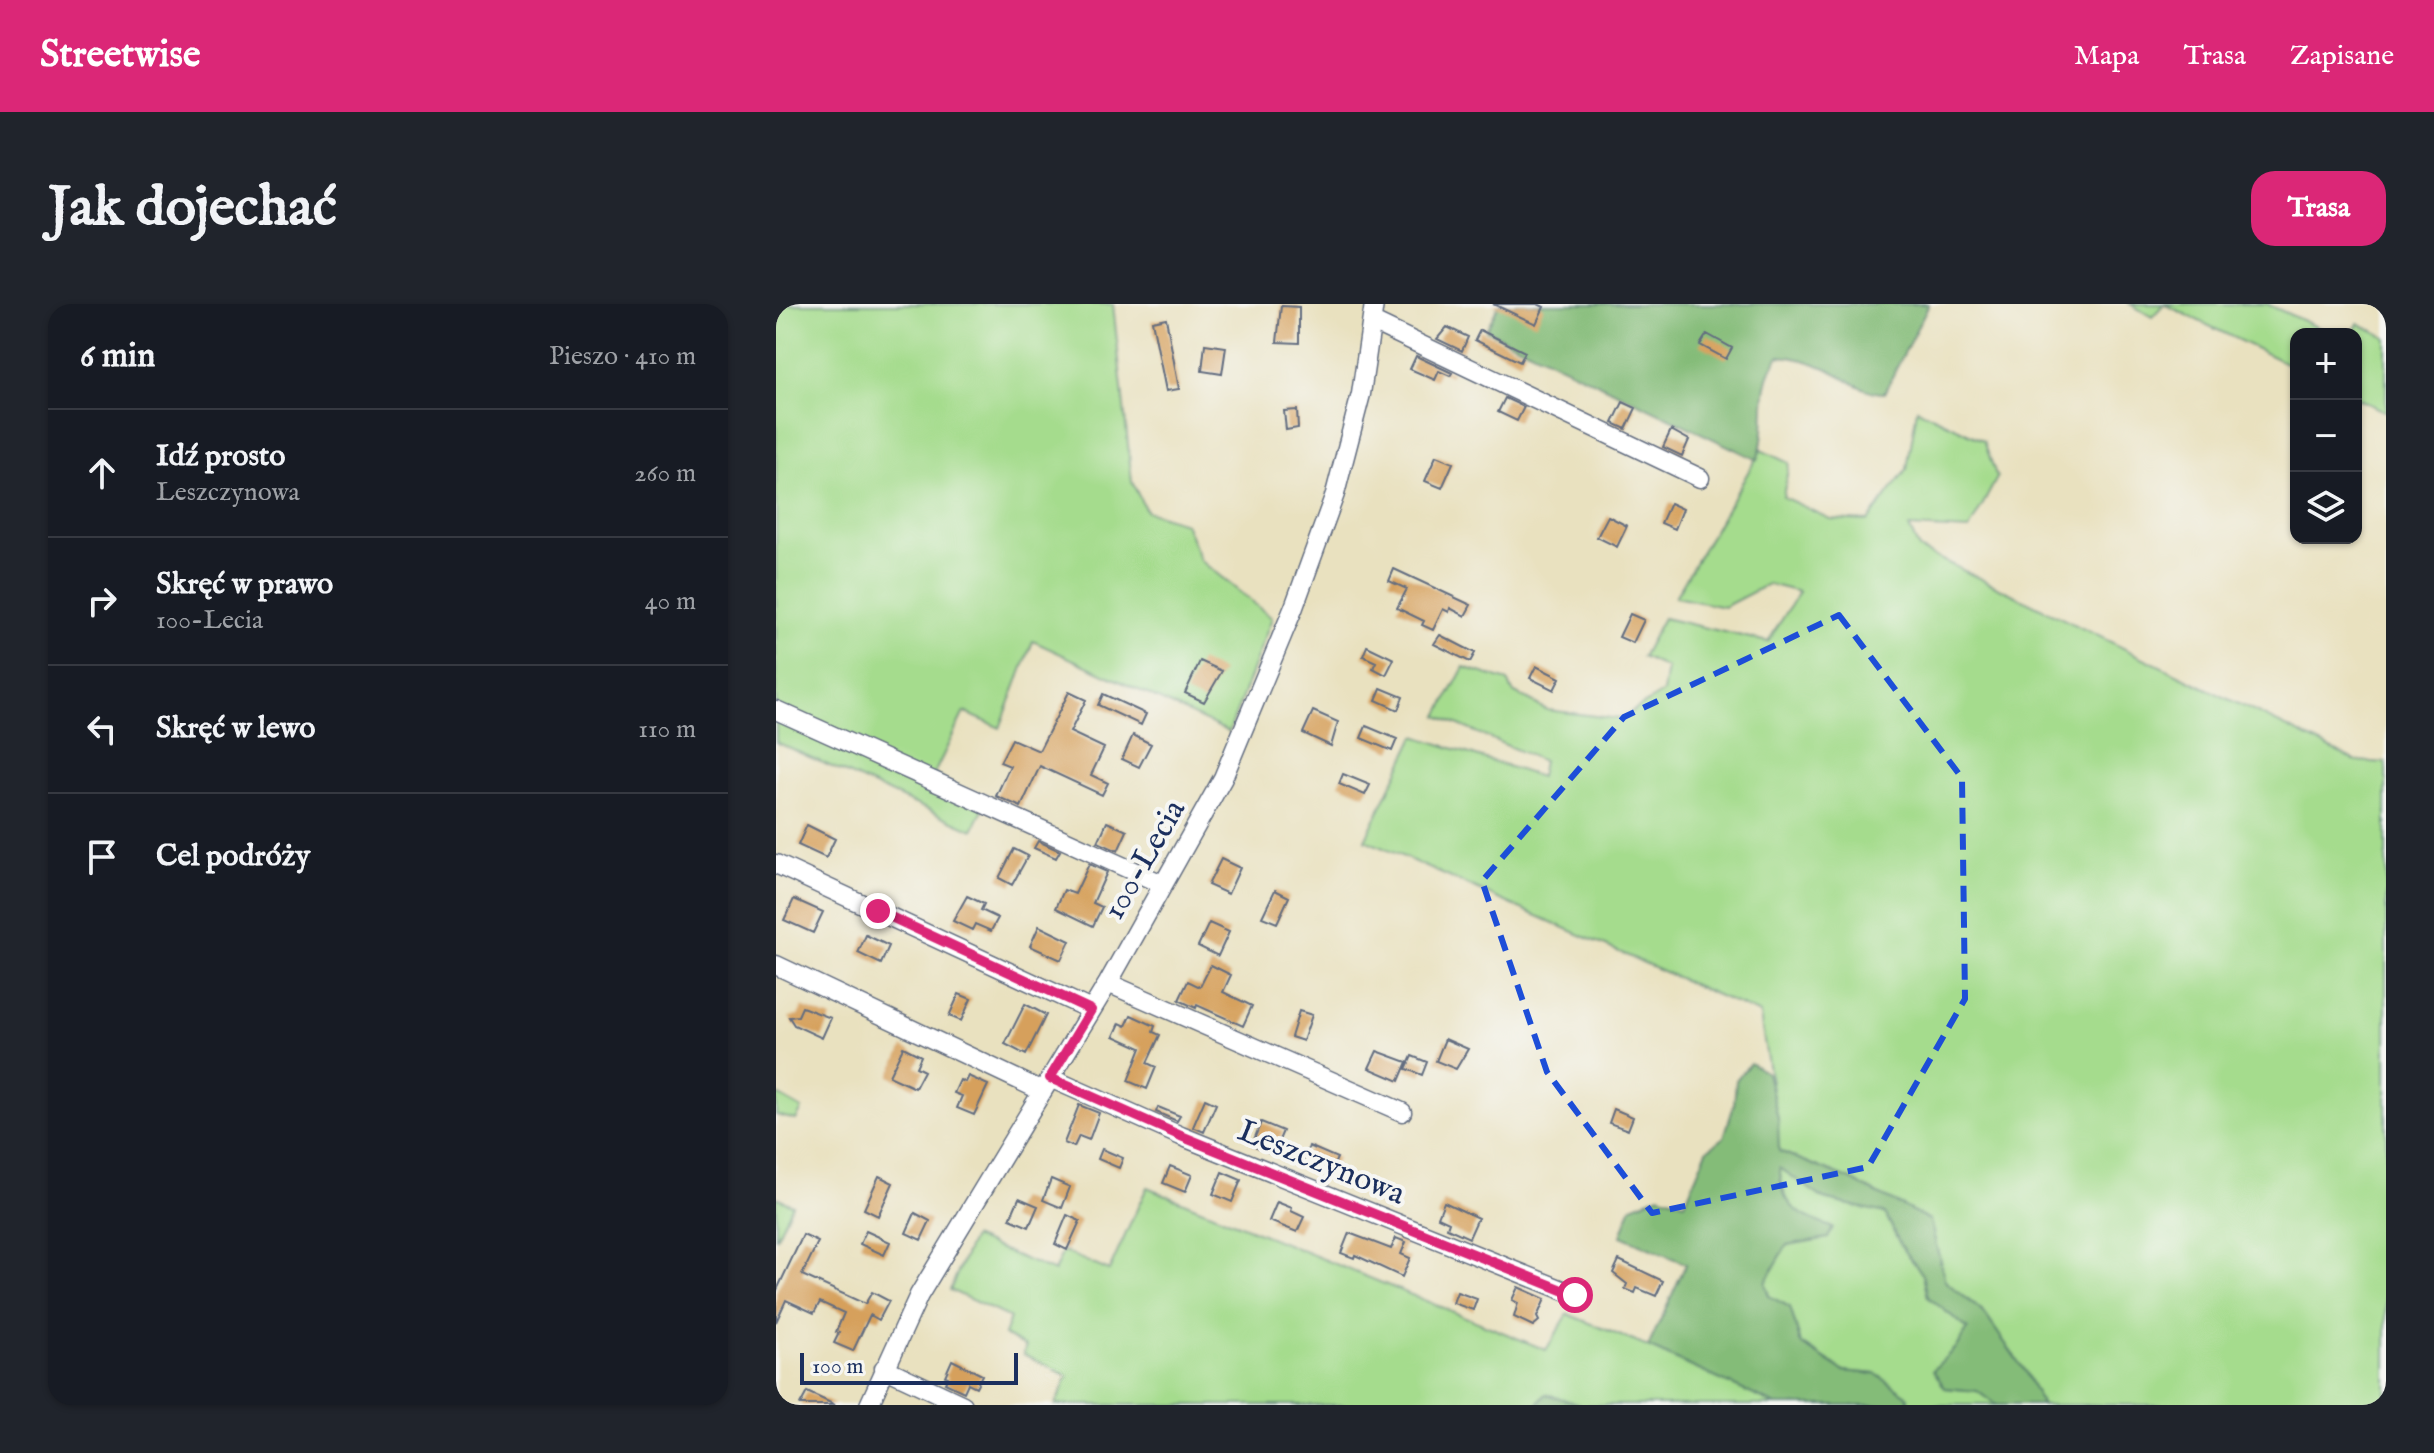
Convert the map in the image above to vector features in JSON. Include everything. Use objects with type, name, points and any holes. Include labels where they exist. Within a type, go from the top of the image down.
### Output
[{"type":"street","points":[[1374,313],[1700,478]]},
{"type":"street","name":"100-Lecia","points":[[869,1405],[919,1295],[1108,983],[1223,778],[1294,607],[1332,503],[1361,394],[1374,313]]},
{"type":"street","points":[[776,710],[1162,884]]},
{"type":"street","points":[[776,864],[1091,1010]]},
{"type":"street","name":"Leszczynowa","points":[[776,965],[1046,1084],[1575,1295]]},
{"type":"street","points":[[1108,983],[1402,1112]]},
{"type":"street","points":[[884,1368],[963,1405]]},
{"type":"highlighted area","points":[[1839,615],[1962,778],[1965,999],[1868,1167],[1652,1213],[1547,1072],[1482,881],[1624,717]]},
{"type":"green space","points":[[776,304],[1113,304],[1132,482],[1146,511],[1185,523],[1200,560],[1272,618],[1229,732],[1033,641],[1000,728],[964,712],[934,774],[986,803],[973,830],[776,742]]},
{"type":"green space","points":[[1499,304],[1929,304],[1884,393],[1863,388],[1811,362],[1779,356],[1767,382],[1763,434],[1757,460],[1486,330]]},
{"type":"green space","points":[[2130,304],[2164,304],[2152,317]]},
{"type":"green space","points":[[2164,304],[2267,304],[2319,328],[2290,328],[2290,365]]},
{"type":"green space","points":[[2358,323],[2386,337],[2386,412],[2362,401],[2362,328],[2356,328]]},
{"type":"green space","points":[[1917,409],[1984,441],[1997,478],[1969,530],[1909,527],[1919,549],[2356,761],[2386,763],[2386,1405],[2042,1405],[2026,1373],[1984,1313],[1945,1281],[1929,1220],[1851,1180],[1779,1151],[1760,1014],[1365,840],[1415,736],[1540,777],[1543,761],[1438,716],[1464,667],[1508,681],[1513,692],[1547,710],[1619,719],[1663,693],[1667,668],[1642,657],[1663,618],[1768,642],[1799,592],[1768,584],[1724,607],[1675,597],[1761,450],[1789,463],[1783,497],[1830,519],[1868,521],[1907,469]]},
{"type":"green space","points":[[1750,1063],[1767,1073],[1778,1118],[1779,1151],[1851,1180],[1930,1220],[1945,1281],[1984,1313],[2026,1373],[2042,1405],[1996,1405],[1977,1391],[1945,1388],[1933,1370],[1956,1347],[1968,1329],[1928,1297],[1923,1275],[1900,1244],[1885,1213],[1824,1199],[1780,1168],[1784,1192],[1794,1208],[1810,1219],[1833,1228],[1828,1238],[1787,1245],[1765,1283],[1769,1296],[1790,1307],[1801,1344],[1843,1371],[1876,1374],[1907,1395],[1910,1405],[1776,1405],[1648,1347],[1686,1264],[1621,1236],[1632,1206],[1659,1195],[1685,1203],[1707,1150],[1724,1137],[1734,1105],[1736,1080]]},
{"type":"green space","points":[[776,1094],[802,1109],[796,1120],[776,1115]]},
{"type":"green space","points":[[1779,1167],[1824,1199],[1885,1213],[1900,1244],[1923,1275],[1928,1297],[1968,1329],[1934,1370],[1945,1388],[1977,1391],[1996,1405],[1910,1405],[1907,1395],[1876,1374],[1843,1371],[1801,1343],[1790,1308],[1769,1296],[1765,1283],[1787,1245],[1827,1238],[1832,1228],[1794,1208],[1784,1193]]},
{"type":"green space","points":[[1147,1187],[1546,1350],[1568,1314],[1776,1405],[1580,1405],[1546,1394],[1537,1405],[1055,1405],[1068,1376],[1023,1354],[1026,1346],[1004,1335],[1010,1318],[950,1290],[973,1237],[1054,1272],[1063,1251],[1109,1271]]},
{"type":"green space","points":[[776,1197],[792,1204],[776,1239]]},
{"type":"green space","points":[[1546,1394],[1580,1404],[1580,1405],[1537,1405]]},
{"type":"building","points":[[1493,304],[1538,304],[1544,307],[1536,324]]},
{"type":"building","points":[[1281,306],[1299,307],[1299,343],[1277,342]]},
{"type":"building","points":[[1166,318],[1179,389],[1166,391],[1152,321]]},
{"type":"building","points":[[1447,327],[1468,337],[1462,351],[1437,339]]},
{"type":"building","points":[[1480,330],[1525,352],[1520,362],[1475,340]]},
{"type":"building","points":[[1707,334],[1732,348],[1726,359],[1700,345]]},
{"type":"building","points":[[1205,344],[1226,347],[1222,374],[1202,371]]},
{"type":"building","points":[[1416,356],[1452,373],[1450,376],[1439,371],[1435,380],[1410,369]]},
{"type":"building","points":[[1505,398],[1524,407],[1517,421],[1498,412]]},
{"type":"building","points":[[1623,402],[1636,408],[1626,429],[1613,423]]},
{"type":"building","points":[[1297,410],[1298,428],[1286,430],[1284,411]]},
{"type":"building","points":[[1671,430],[1689,440],[1682,456],[1663,447]]},
{"type":"building","points":[[1436,456],[1453,463],[1442,488],[1425,481]]},
{"type":"building","points":[[1670,503],[1683,509],[1675,529],[1661,523]]},
{"type":"building","points":[[1608,516],[1627,526],[1617,547],[1597,537]]},
{"type":"building","points":[[1394,569],[1471,605],[1465,616],[1450,608],[1449,612],[1443,609],[1433,630],[1422,625],[1424,621],[1397,608],[1407,589],[1389,581]]},
{"type":"building","points":[[1630,614],[1644,620],[1633,643],[1619,637]]},
{"type":"building","points":[[1440,635],[1475,653],[1470,662],[1434,644]]},
{"type":"building","points":[[1367,646],[1394,659],[1386,675],[1373,668],[1376,662],[1363,656]]},
{"type":"building","points":[[1200,661],[1222,671],[1204,702],[1185,693]]},
{"type":"building","points":[[1536,666],[1560,678],[1554,690],[1530,678]]},
{"type":"building","points":[[1381,688],[1403,697],[1398,710],[1376,700]]},
{"type":"building","points":[[1069,692],[1086,700],[1070,732],[1104,748],[1091,775],[1108,783],[1102,795],[1040,766],[1021,807],[996,796],[1010,766],[1000,762],[1012,739],[1039,751]]},
{"type":"building","points":[[1103,694],[1146,714],[1141,725],[1098,705]]},
{"type":"building","points":[[1313,711],[1338,722],[1331,746],[1303,733]]},
{"type":"building","points":[[1366,726],[1397,739],[1392,751],[1361,738]]},
{"type":"building","points":[[1133,735],[1151,744],[1139,767],[1122,759]]},
{"type":"building","points":[[1343,774],[1370,785],[1365,795],[1339,784]]},
{"type":"building","points":[[1107,822],[1127,831],[1118,851],[1098,842]]},
{"type":"building","points":[[807,825],[835,839],[826,858],[798,845]]},
{"type":"building","points":[[1038,841],[1060,851],[1056,858],[1034,848]]},
{"type":"building","points":[[1014,849],[1028,856],[1012,885],[999,878]]},
{"type":"building","points":[[1221,859],[1240,868],[1228,894],[1208,885]]},
{"type":"building","points":[[1089,864],[1107,872],[1093,903],[1102,907],[1093,926],[1056,908],[1064,890],[1075,894]]},
{"type":"building","points":[[1275,890],[1289,897],[1277,923],[1262,917]]},
{"type":"building","points":[[967,896],[984,904],[981,910],[998,918],[991,931],[975,924],[972,930],[953,921]]},
{"type":"building","points":[[794,899],[823,912],[813,933],[784,920]]},
{"type":"building","points":[[1209,923],[1229,932],[1218,956],[1198,946]]},
{"type":"building","points":[[1039,926],[1070,941],[1061,960],[1030,946]]},
{"type":"building","points":[[866,935],[889,946],[881,964],[858,953]]},
{"type":"building","points":[[1211,965],[1231,975],[1223,992],[1252,1006],[1243,1026],[1179,1000],[1188,981],[1200,987]]},
{"type":"building","points":[[959,994],[971,999],[961,1021],[949,1016]]},
{"type":"building","points":[[1025,1004],[1046,1015],[1026,1055],[1005,1044]]},
{"type":"building","points":[[802,1007],[831,1018],[822,1038],[794,1025],[789,1017],[798,1016]]},
{"type":"building","points":[[1299,1011],[1312,1015],[1303,1041],[1291,1037]]},
{"type":"building","points":[[1131,1015],[1155,1026],[1153,1032],[1160,1035],[1147,1063],[1156,1067],[1147,1089],[1128,1081],[1141,1048],[1114,1036],[1120,1023],[1126,1026]]},
{"type":"building","points":[[1445,1039],[1468,1049],[1456,1069],[1436,1061]]},
{"type":"building","points":[[903,1047],[921,1056],[916,1067],[924,1071],[915,1088],[889,1076]]},
{"type":"building","points":[[1377,1051],[1407,1062],[1399,1081],[1369,1068]]},
{"type":"building","points":[[1412,1056],[1427,1062],[1422,1075],[1406,1069]]},
{"type":"building","points":[[968,1076],[988,1085],[974,1115],[957,1108],[962,1096],[954,1093],[960,1080],[965,1082]]},
{"type":"building","points":[[1205,1099],[1216,1104],[1204,1132],[1193,1127]]},
{"type":"building","points":[[1079,1105],[1099,1113],[1089,1140],[1079,1136],[1074,1147],[1064,1143]]},
{"type":"building","points":[[1158,1107],[1180,1116],[1177,1121],[1156,1112]]},
{"type":"building","points":[[1614,1109],[1633,1117],[1628,1130],[1609,1123]]},
{"type":"building","points":[[1261,1122],[1283,1131],[1273,1154],[1252,1145]]},
{"type":"building","points":[[1309,1146],[1337,1158],[1331,1172],[1323,1168],[1321,1173],[1301,1165],[1304,1159],[1302,1154],[1307,1152]]},
{"type":"building","points":[[1102,1149],[1123,1158],[1119,1168],[1098,1159]]},
{"type":"building","points":[[1170,1166],[1192,1175],[1185,1192],[1163,1183]]},
{"type":"building","points":[[1222,1172],[1241,1180],[1232,1202],[1213,1194]]},
{"type":"building","points":[[879,1176],[893,1183],[878,1216],[864,1209]]},
{"type":"building","points":[[1051,1179],[1070,1187],[1062,1208],[1043,1200]]},
{"type":"building","points":[[1019,1198],[1038,1206],[1029,1227],[1010,1219]]},
{"type":"building","points":[[1277,1202],[1304,1217],[1297,1232],[1269,1221]]},
{"type":"building","points":[[1444,1202],[1478,1218],[1469,1238],[1447,1228],[1449,1222],[1438,1217]]},
{"type":"building","points":[[915,1213],[930,1221],[921,1240],[906,1233]]},
{"type":"building","points":[[1067,1215],[1080,1221],[1067,1250],[1055,1244]]},
{"type":"building","points":[[866,1231],[890,1242],[884,1255],[860,1244]]},
{"type":"building","points":[[1349,1233],[1391,1249],[1396,1238],[1406,1242],[1401,1254],[1410,1258],[1402,1277],[1355,1255],[1354,1258],[1341,1253]]},
{"type":"building","points":[[803,1235],[818,1242],[802,1275],[865,1304],[872,1292],[889,1301],[879,1320],[870,1315],[853,1351],[834,1343],[844,1313],[820,1302],[814,1313],[786,1300],[776,1322],[776,1292]]},
{"type":"building","points":[[1619,1260],[1663,1281],[1656,1296],[1637,1288],[1635,1293],[1625,1289],[1627,1284],[1613,1273]]},
{"type":"building","points":[[1518,1287],[1545,1299],[1537,1317],[1539,1321],[1533,1326],[1514,1317],[1518,1303],[1512,1300]]},
{"type":"building","points":[[1457,1292],[1477,1299],[1473,1310],[1453,1303]]},
{"type":"building","points":[[952,1360],[982,1375],[976,1387],[968,1383],[964,1392],[945,1383]]},
{"type":"building","points":[[807,1392],[835,1405],[800,1405]]},
{"type":"route","points":[[878,911],[1091,1010],[1050,1078],[1181,1136],[1575,1295]]}]
